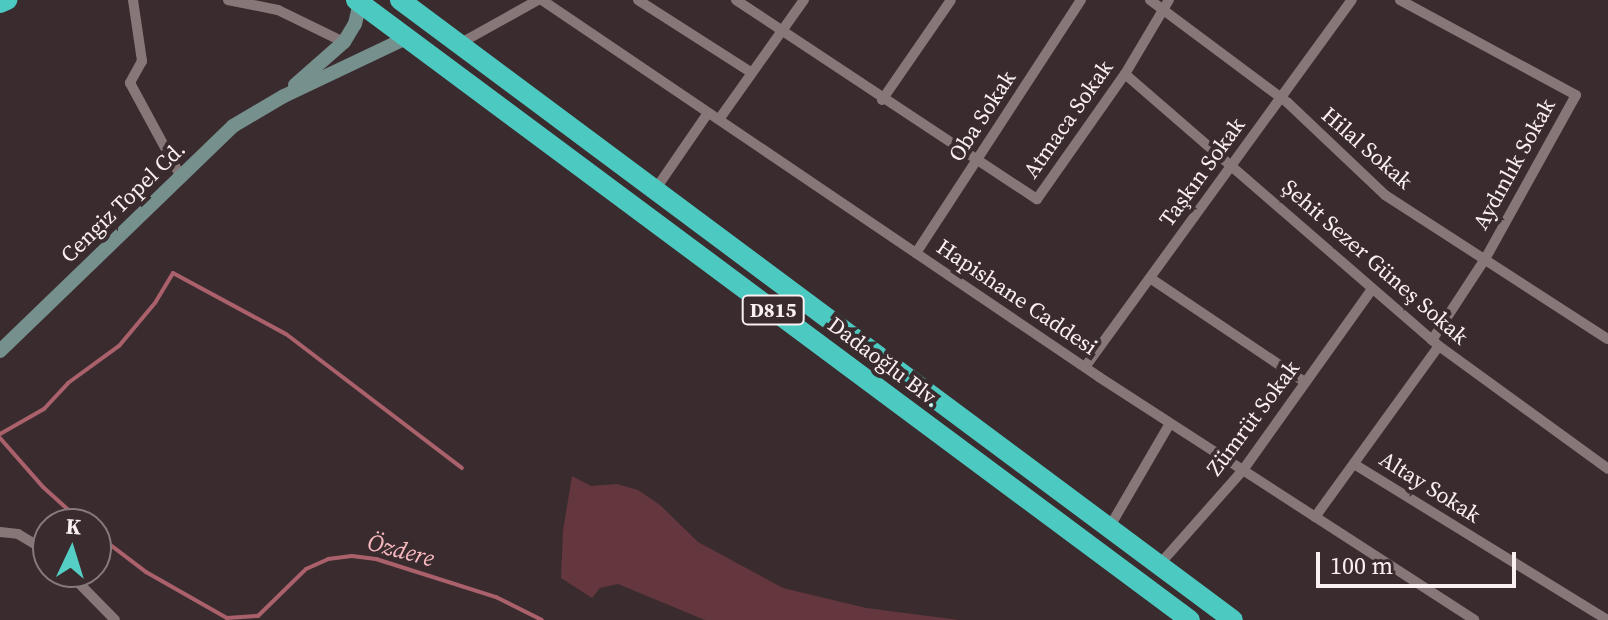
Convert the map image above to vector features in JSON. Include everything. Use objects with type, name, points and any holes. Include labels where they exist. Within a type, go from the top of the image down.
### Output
[{"type":"highway","points":[[0,3],[7,0]]},
{"type":"highway","name":"Dadaoğlu Blv.","points":[[400,0],[1233,620]]},
{"type":"highway","name":"Dadaoğlu Blv.","points":[[358,2],[1190,620]]},
{"type":"main road","points":[[284,96],[344,42],[355,24],[358,2]]},
{"type":"main road","points":[[284,96],[408,37]]},
{"type":"main road","name":"Cengiz Topel Cd.","points":[[0,351],[233,126],[284,96]]},
{"type":"street","points":[[133,0],[142,61],[130,83],[181,177]]},
{"type":"street","points":[[228,0],[278,10],[344,42]]},
{"type":"street","points":[[459,44],[540,0]]},
{"type":"street","name":"Hapishane Caddesi","points":[[540,0],[720,118],[1085,367],[1474,620]]},
{"type":"street","points":[[638,0],[752,73]]},
{"type":"street","points":[[736,0],[976,162]]},
{"type":"street","points":[[720,118],[804,0]]},
{"type":"street","points":[[882,100],[951,0]]},
{"type":"street","name":"Oba Sokak","points":[[916,253],[1081,0]]},
{"type":"street","name":"Hilal Sokak","points":[[1150,0],[1167,4],[1281,98],[1385,195],[1608,339]]},
{"type":"street","name":"Taşkın Sokak","points":[[1085,367],[1352,0]]},
{"type":"street","name":"Aydınlık Sokak","points":[[1315,517],[1436,343],[1576,95],[1400,0]]},
{"type":"street","name":"Atmaca Sokak","points":[[976,162],[1037,199],[1125,74],[1167,4]]},
{"type":"street","name":"Şehit Sezer Güneş Sokak","points":[[1125,74],[1436,343],[1608,469]]},
{"type":"street","points":[[655,190],[708,113]]},
{"type":"street","points":[[1150,278],[1305,382]]},
{"type":"street","name":"Zümrüt Sokak","points":[[1159,565],[1243,470],[1372,289]]},
{"type":"street","points":[[1109,528],[1170,423]]},
{"type":"street","name":"Altay Sokak","points":[[1354,464],[1608,620]]},
{"type":"street","points":[[0,532],[18,534],[32,542]]},
{"type":"street","points":[[84,588],[115,620]]},
{"type":"shaded area","points":[[572,476],[591,486],[617,484],[638,490],[660,505],[698,542],[783,588],[866,608],[959,620],[705,620],[618,584],[600,588],[592,598],[561,578],[563,531]]},
{"type":"waterway","points":[[0,434],[44,409],[68,383],[119,346],[155,303],[173,273],[286,334],[462,468]]},
{"type":"waterway","name":"Özdere","points":[[0,438],[43,487],[66,508]]},
{"type":"waterway","name":"Özdere","points":[[112,546],[146,572],[227,618],[258,616],[306,569],[328,559],[352,556],[376,559],[496,597],[542,620]]}]
